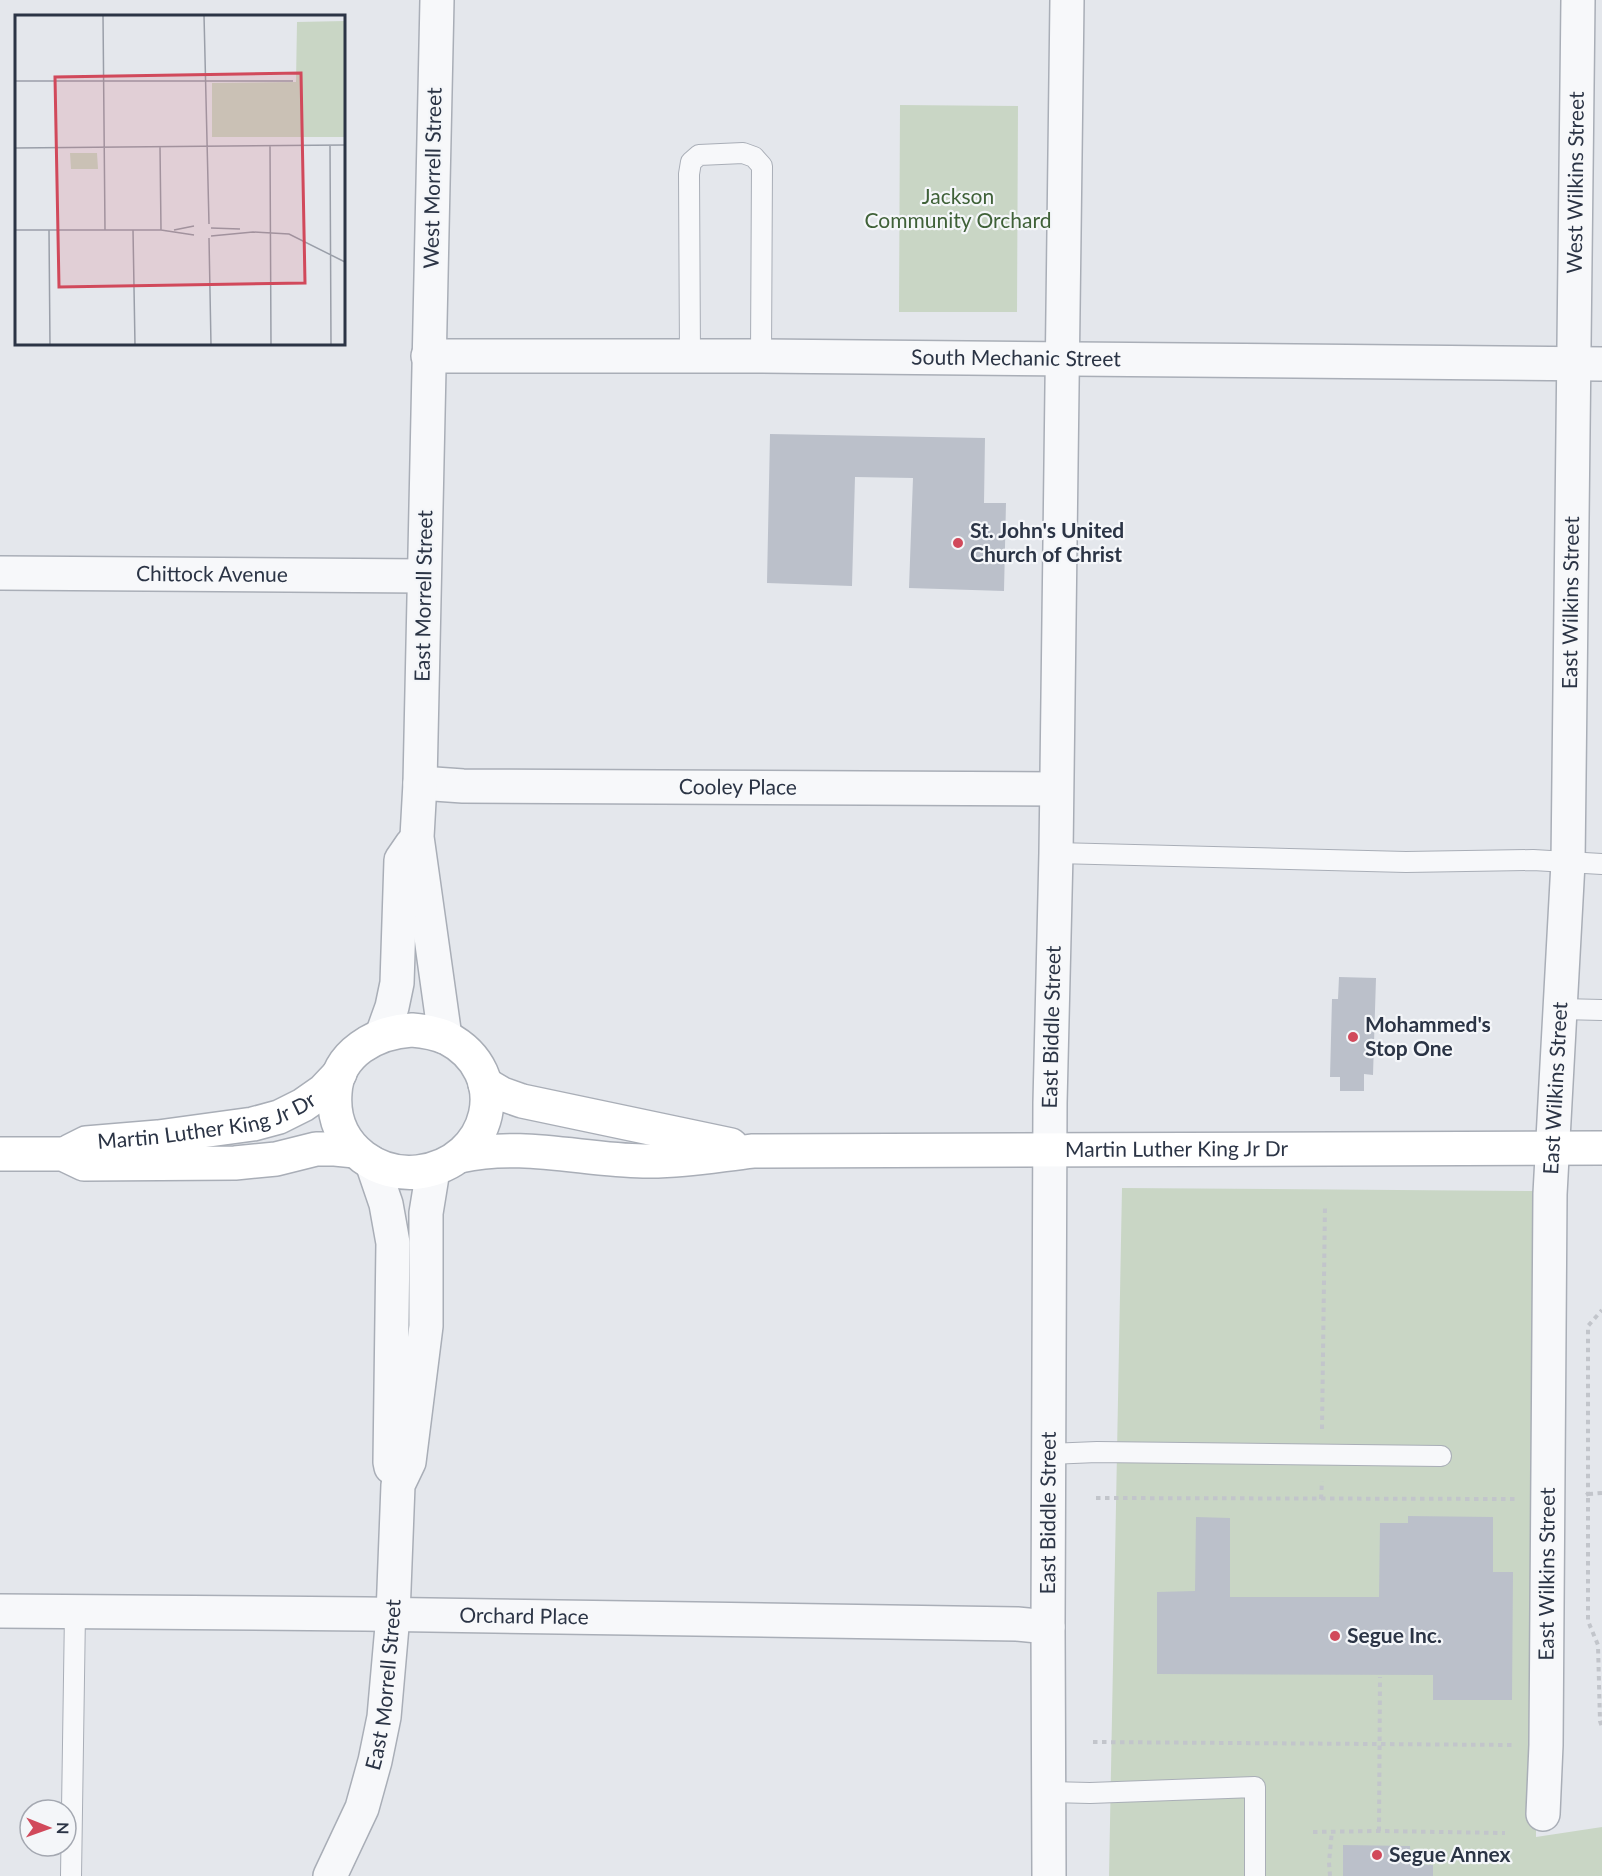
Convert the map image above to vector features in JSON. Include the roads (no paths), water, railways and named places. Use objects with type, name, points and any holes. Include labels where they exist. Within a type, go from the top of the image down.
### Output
[{"type":"main road","points":[[397,1031],[427,1031],[445,1037],[469,1055],[478,1067],[485,1084],[488,1103],[484,1121],[473,1142],[447,1163],[409,1173],[389,1170],[364,1157],[341,1132],[335,1114],[334,1091],[347,1060],[369,1041],[397,1031]]},
{"type":"main road","name":"Martin Luther King Jr Dr","points":[[63,1154],[86,1143],[158,1137],[253,1124],[279,1117],[303,1105],[323,1091],[340,1073]]},
{"type":"main road","name":"Martin Luther King Jr Dr","points":[[485,1084],[502,1094],[522,1101],[753,1150]]},
{"type":"main road","name":"Martin Luther King Jr Dr","points":[[447,1163],[489,1151],[516,1150],[594,1159],[644,1161],[705,1157],[753,1150],[1602,1148]]},
{"type":"main road","name":"Martin Luther King Jr Dr","points":[[0,1154],[63,1154],[84,1164],[224,1163],[276,1159],[316,1149],[335,1149],[364,1157]]},
{"type":"street","name":"West Morrell Street","points":[[428,356],[436,0]]},
{"type":"street","name":"East Biddle Street","points":[[1049,1876],[1050,1091],[1056,853],[1066,0]]},
{"type":"street","name":"West Wilkins Street","points":[[1578,0],[1588,364]]},
{"type":"street","name":"South Mechanic Street","points":[[428,356],[1062,358],[1588,364]]},
{"type":"street","name":"East Morrell Street","points":[[428,356],[417,837],[445,1037]]},
{"type":"street","name":"East Wilkins Street","points":[[1543,1814],[1546,1745],[1550,1194],[1568,863],[1588,364]]},
{"type":"street","name":"Chittock Avenue","points":[[0,573],[424,576]]},
{"type":"street","name":"Cooley Place","points":[[420,783],[463,786],[1056,789]]},
{"type":"street","name":"East Morrell Street","points":[[382,1035],[393,1007],[397,983],[401,860],[417,837]]},
{"type":"street","name":"East Morrell Street","points":[[330,1876],[362,1808],[375,1761],[384,1717],[393,1615],[398,1485],[390,1462],[393,1243],[386,1204],[364,1157]]},
{"type":"street","name":"East Morrell Street","points":[[398,1485],[409,1462],[426,1326],[426,1213],[447,1163]]},
{"type":"street","name":"Orchard Place","points":[[0,1611],[1017,1624],[1048,1627]]},
{"type":"lane","points":[[690,356],[689,174],[691,162],[699,155],[743,153],[754,157],[762,166],[761,356]]},
{"type":"lane","points":[[1056,853],[1406,862],[1533,860],[1602,864]]},
{"type":"lane","points":[[1561,1009],[1602,1010]]},
{"type":"lane","points":[[1049,1454],[1097,1452],[1441,1456]]},
{"type":"lane","points":[[71,1876],[75,1612]]},
{"type":"lane","points":[[1049,1792],[1090,1793],[1255,1787],[1255,1876]]},
{"type":"place","name":"St. John's United Church of Christ","points":[[958,543]]},
{"type":"place","name":"Mohammed's Stop One","points":[[1353,1037]]},
{"type":"place","name":"Segue Inc.","points":[[1335,1636]]},
{"type":"place","name":"Segue Annex","points":[[1377,1855]]},
{"type":"park label","name":"Jackson Community Orchard","points":[[958,209]]}]
